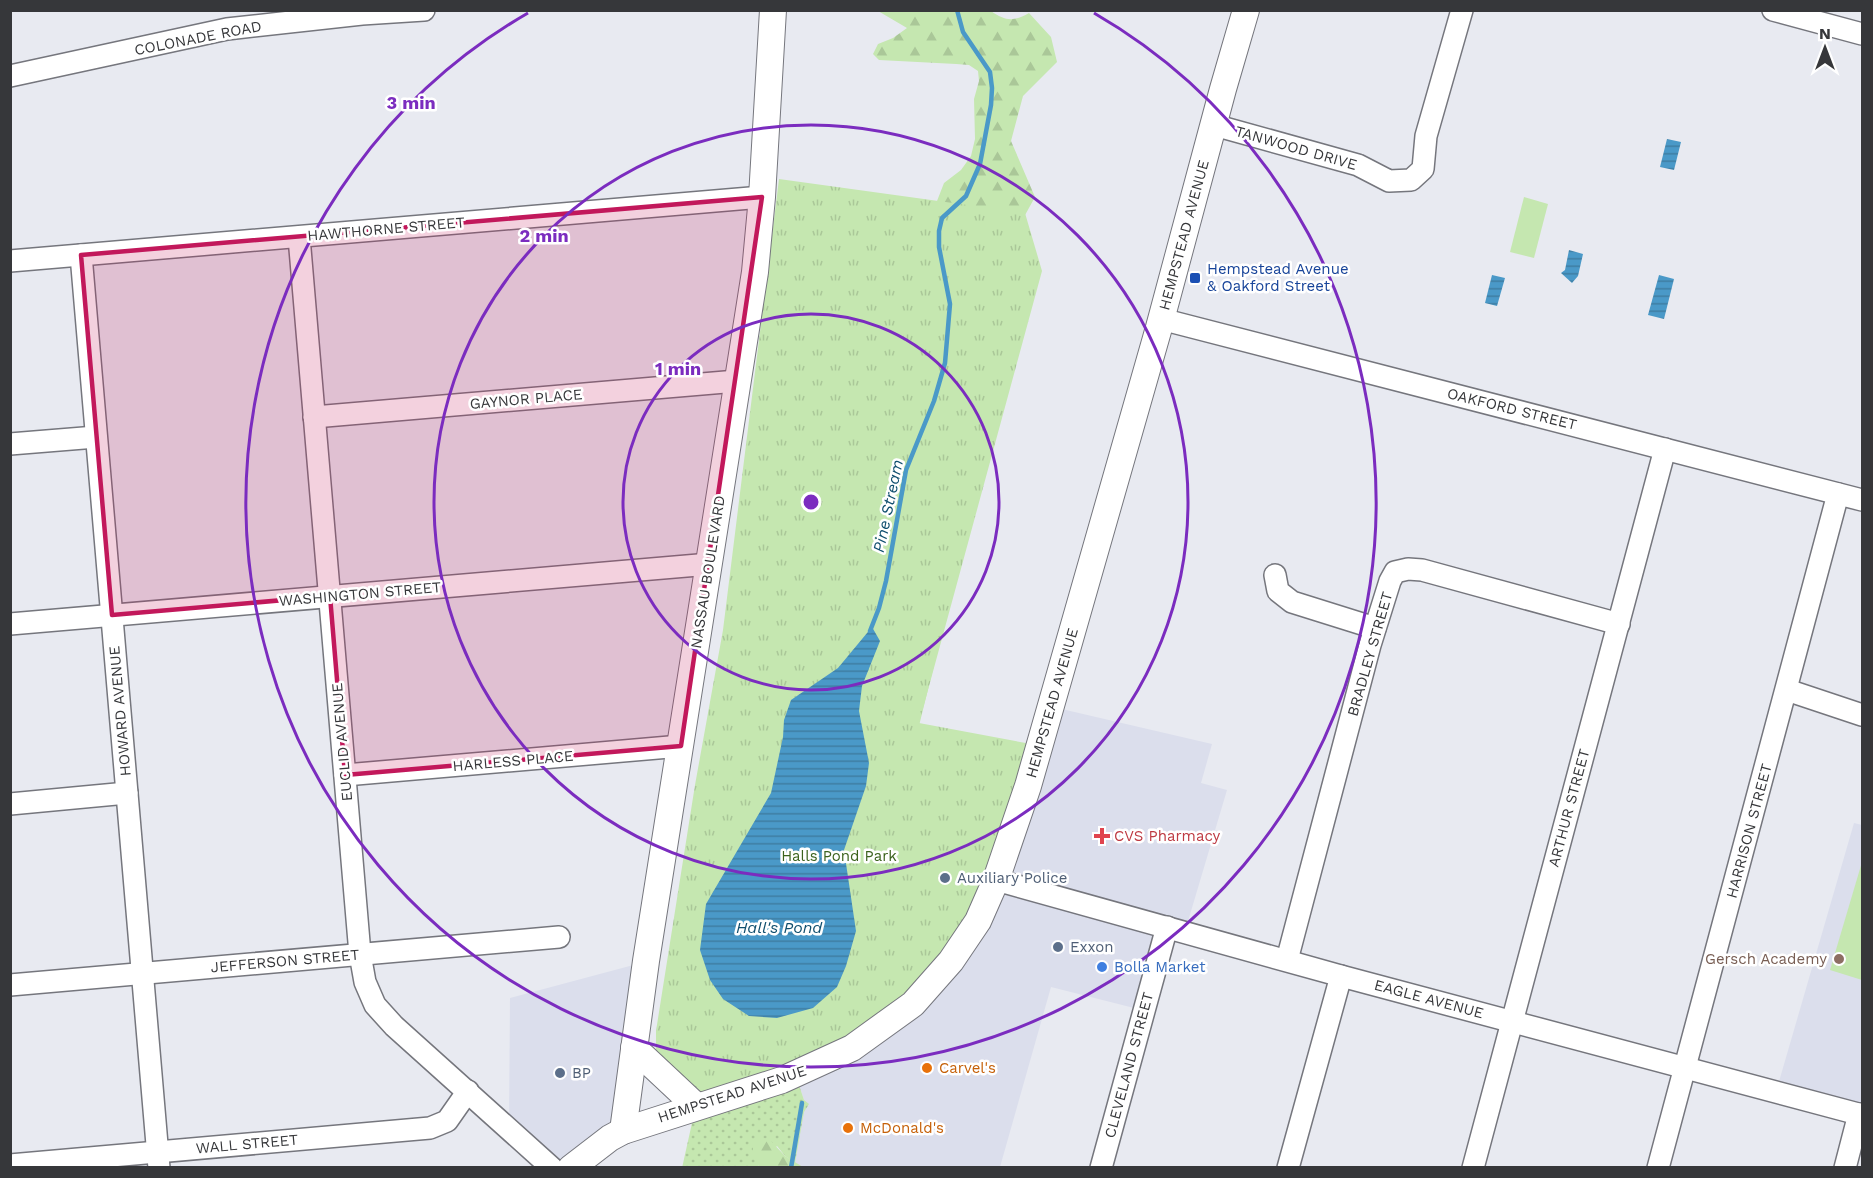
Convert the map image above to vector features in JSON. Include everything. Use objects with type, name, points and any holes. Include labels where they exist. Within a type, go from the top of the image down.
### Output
[{"type":"main road","name":"NASSAU BOULEVARD","points":[[622,1131],[755,272],[762,197],[773,10]]},
{"type":"main road","name":"HEMPSTEAD AVENUE","points":[[571,1167],[622,1131],[791,1076],[869,1038],[913,1004],[951,961],[978,921],[996,880],[1032,776],[1246,10]]},
{"type":"main road","points":[[634,1048],[696,1106]]},
{"type":"street","name":"COLONADE ROAD","points":[[10,76],[227,29],[362,14],[424,10]]},
{"type":"street","name":"TANWOOD DRIVE","points":[[1214,125],[1358,165],[1389,181],[1411,180],[1423,169],[1426,136],[1462,10]]},
{"type":"street","points":[[1773,10],[1863,34]]},
{"type":"street","name":"HAWTHORNE STREET","points":[[10,261],[762,197]]},
{"type":"street","name":"EUCLID AVENUE","points":[[299,237],[364,982],[375,1005],[394,1026],[552,1167]]},
{"type":"street","name":"HOWARD AVENUE","points":[[81,255],[158,1160]]},
{"type":"street","name":"OAKFORD STREET","points":[[1161,319],[1863,500]]},
{"type":"street","name":"GAYNOR PLACE","points":[[314,417],[737,381]]},
{"type":"street","points":[[10,444],[96,436]]},
{"type":"street","name":"ARTHUR STREET","points":[[1473,1167],[1665,449]]},
{"type":"street","name":"HARRISON STREET","points":[[1659,1167],[1838,494]]},
{"type":"street","name":"WASHINGTON STREET","points":[[10,624],[710,564]]},
{"type":"street","name":"BRADLEY STREET","points":[[1287,960],[1376,628],[1390,581],[1395,572],[1408,569],[1422,570],[1619,624]]},
{"type":"street","points":[[1275,575],[1278,591],[1292,602],[1376,628]]},
{"type":"street","points":[[1786,690],[1863,715]]},
{"type":"street","name":"HARLESS PLACE","points":[[345,775],[681,746]]},
{"type":"street","points":[[10,804],[127,793]]},
{"type":"street","name":"EAGLE AVENUE","points":[[996,880],[1861,1115]]},
{"type":"street","name":"CLEVELAND STREET","points":[[1101,1167],[1167,927]]},
{"type":"street","name":"JEFFERSON STREET","points":[[10,985],[559,937]]},
{"type":"street","points":[[1288,1167],[1341,975]]},
{"type":"street","name":"WALL STREET","points":[[10,1165],[158,1160],[430,1128],[447,1121],[468,1091]]},
{"type":"street","points":[[1845,1167],[1861,1115]]},
{"type":"highlighted area","points":[[762,197],[681,746],[345,775],[330,596],[112,615],[81,255]]},
{"type":"shaded area","points":[[1053,707],[1212,744],[1201,783],[1227,790],[1186,928],[1169,923],[1142,1010],[1051,987],[1000,1167],[803,1168],[795,1163],[804,1100],[796,1076]]},
{"type":"shaded area","name":"Gersch Academy","points":[[1854,823],[1862,825],[1862,1115],[1776,1092]]},
{"type":"shaded area","points":[[641,963],[619,1131],[554,1167],[509,1124],[510,998]]},
{"type":"green space","points":[[878,11],[991,11],[1010,19],[1029,13],[1051,37],[1057,62],[1023,96],[1011,141],[1035,197],[1013,237],[963,548],[915,742],[924,206],[937,201],[944,183],[961,170],[971,156],[975,139],[974,99],[979,81],[978,71],[969,65],[879,60],[873,54],[878,44],[893,38],[907,28]]},
{"type":"green space","name":"Halls Pond Park","points":[[779,179],[1025,213],[1042,271],[919,723],[1042,746],[981,923],[910,1009],[696,1105],[656,1052],[656,1031],[695,785],[723,630]]},
{"type":"green space","points":[[1524,197],[1548,204],[1534,258],[1510,252]]},
{"type":"green space","points":[[1862,862],[1862,980],[1830,970]]},
{"type":"green space","points":[[796,1076],[804,1100],[809,1104],[804,1112],[795,1163],[777,1146],[758,1166],[761,1167],[682,1168],[696,1105]]},
{"type":"green space","points":[[769,1139],[785,1156],[803,1167],[761,1168],[754,1159],[753,1148],[755,1140]]},
{"type":"water","points":[[1667,139],[1681,142],[1674,170],[1660,167]]},
{"type":"water","points":[[1569,250],[1583,254],[1578,276],[1572,283],[1561,273],[1565,270]]},
{"type":"water","points":[[1492,275],[1505,278],[1497,306],[1485,303]]},
{"type":"water","points":[[1659,275],[1674,279],[1664,319],[1648,315]]},
{"type":"water","name":"Hall's Pond","points":[[872,627],[880,641],[862,686],[859,711],[869,763],[866,786],[844,850],[856,931],[846,966],[837,987],[813,1008],[777,1018],[749,1016],[723,999],[710,980],[700,950],[706,904],[771,793],[783,737],[784,720],[791,700],[838,668]]},
{"type":"waterway","name":"Pine Stream","points":[[870,631],[886,581],[906,470],[934,401],[945,363],[950,304],[939,247],[939,231],[942,218],[966,196],[980,164],[991,105],[990,72],[963,32],[957,10]]},
{"type":"waterway","name":"Pine Stream","points":[[791,1168],[802,1103]]},
{"type":"place","name":"Hempstead Avenue & Oakford Street","points":[[1195,278]]},
{"type":"place","name":"CVS Pharmacy","points":[[1102,836]]},
{"type":"place","name":"Auxiliary Police","points":[[945,878]]},
{"type":"place","name":"Exxon","points":[[1058,947]]},
{"type":"place","name":"Gersch Academy","points":[[1839,959]]},
{"type":"place","name":"Bolla Market","points":[[1102,967]]},
{"type":"place","name":"Carvel's","points":[[927,1068]]},
{"type":"place","name":"BP","points":[[560,1073]]},
{"type":"place","name":"McDonald's","points":[[848,1128]]}]
